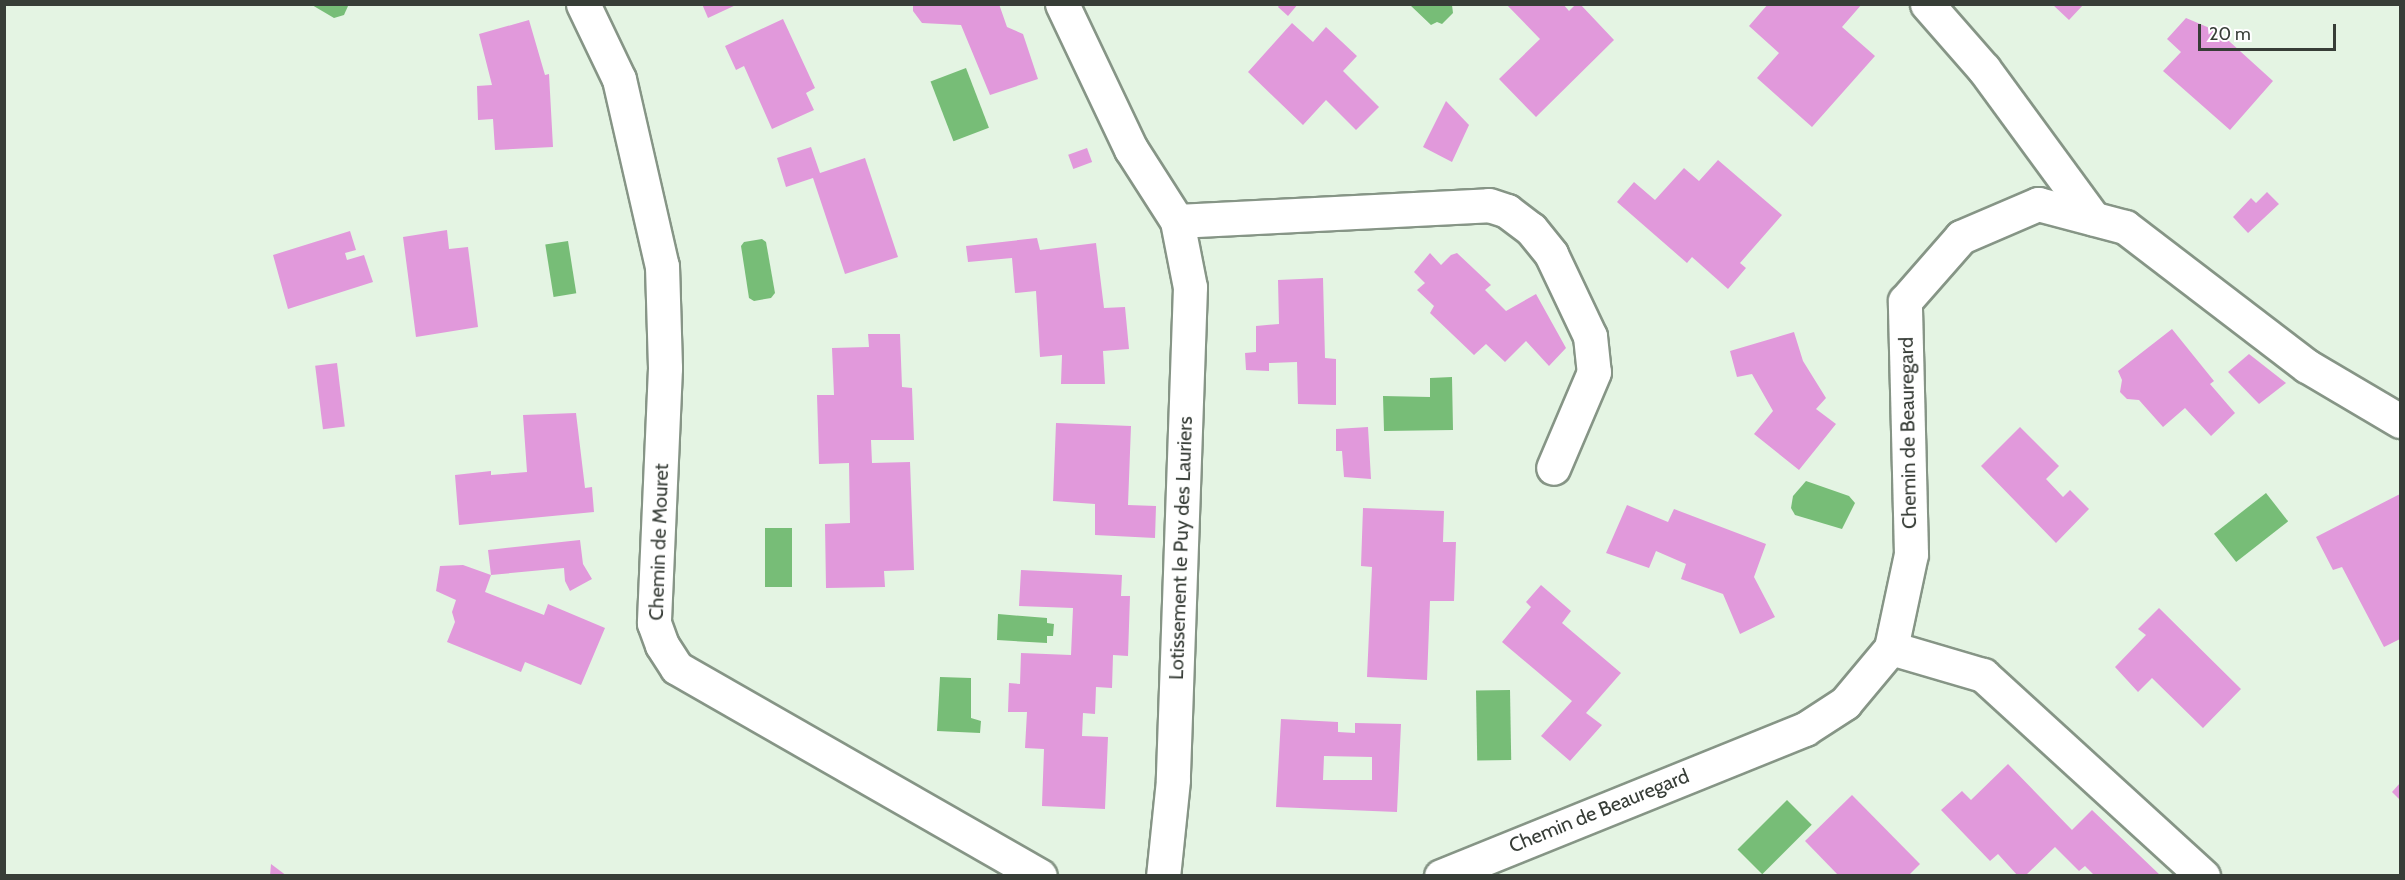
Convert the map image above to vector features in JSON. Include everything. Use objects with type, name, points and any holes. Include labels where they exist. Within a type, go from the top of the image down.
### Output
[{"type":"street","name":"Chemin de Mouret","points":[[583,4],[619,79],[662,266],[665,368],[654,623],[662,645],[677,668],[1040,876]]},
{"type":"street","name":"Lotissement le Puy des Lauriers","points":[[1062,4],[1131,149],[1178,221],[1190,287],[1173,780],[1163,876]]},
{"type":"street","points":[[1927,4],[1984,69],[2093,218]]},
{"type":"street","name":"Chemin de Beauregard","points":[[1462,871],[1804,729],[1845,704],[1891,648],[1911,554],[1905,301],[1961,237],[2038,204],[2125,227],[2307,366],[2400,421]]},
{"type":"street","points":[[1178,221],[1489,205],[1507,211],[1531,229],[1551,254],[1590,336],[1594,372],[1553,468]]},
{"type":"street","points":[[1891,648],[1983,675],[2203,876]]},
{"type":"shaded area","points":[[348,4],[348,6],[344,15],[334,18],[312,5]]},
{"type":"shaded area","points":[[1410,5],[1452,5],[1453,13],[1442,24],[1437,22],[1431,25]]},
{"type":"shaded area","points":[[966,68],[989,128],[953,141],[931,82]]},
{"type":"shaded area","points":[[762,239],[766,242],[775,293],[771,298],[754,301],[749,298],[741,246],[744,242]]},
{"type":"shaded area","points":[[568,241],[576,293],[554,297],[545,245]]},
{"type":"shaded area","points":[[1452,377],[1453,430],[1384,431],[1383,396],[1430,397],[1430,378]]},
{"type":"shaded area","points":[[1806,481],[1849,496],[1855,503],[1842,529],[1795,515],[1791,508],[1793,496]]},
{"type":"shaded area","points":[[2266,493],[2288,521],[2236,562],[2214,534]]},
{"type":"shaded area","points":[[765,528],[792,528],[792,587],[765,587]]},
{"type":"shaded area","points":[[998,614],[1047,618],[1047,623],[1054,624],[1053,636],[1047,636],[1047,643],[997,640]]},
{"type":"shaded area","points":[[940,677],[971,678],[971,718],[981,721],[980,733],[937,731]]},
{"type":"shaded area","points":[[1510,690],[1511,760],[1477,761],[1476,691]]},
{"type":"shaded area","points":[[1787,800],[1812,825],[1762,874],[1738,849]]},
{"type":"building","points":[[702,4],[738,4],[708,18]]},
{"type":"building","points":[[913,4],[999,4],[1007,27],[1023,34],[1038,79],[990,95],[961,25],[922,23],[913,11]]},
{"type":"building","points":[[1280,4],[1298,4],[1288,16],[1278,7]]},
{"type":"building","points":[[1506,4],[1563,4],[1569,11],[1576,4],[1580,4],[1614,40],[1536,117],[1499,79],[1540,39]]},
{"type":"building","points":[[1768,4],[1862,4],[1842,27],[1875,56],[1812,127],[1757,78],[1779,53],[1749,26]]},
{"type":"building","points":[[2052,4],[2084,4],[2069,20]]},
{"type":"building","points":[[2186,18],[2219,32],[2273,81],[2230,130],[2163,71],[2181,52],[2167,39]]},
{"type":"building","points":[[783,19],[815,88],[806,93],[814,110],[772,129],[744,66],[736,70],[725,46]]},
{"type":"building","points":[[529,20],[545,75],[549,74],[553,147],[495,150],[493,119],[478,120],[477,86],[492,85],[479,34]]},
{"type":"building","points":[[1292,23],[1313,42],[1326,27],[1357,56],[1343,71],[1379,107],[1356,130],[1326,100],[1303,125],[1248,72]]},
{"type":"building","points":[[1446,101],[1469,125],[1452,162],[1423,147]]},
{"type":"building","points":[[811,147],[820,173],[865,158],[898,257],[845,274],[813,178],[786,187],[777,158]]},
{"type":"building","points":[[1087,148],[1092,162],[1073,169],[1068,155]]},
{"type":"building","points":[[1718,160],[1782,215],[1740,263],[1746,268],[1728,289],[1692,257],[1687,263],[1617,202],[1634,182],[1655,200],[1684,168],[1699,181]]},
{"type":"building","points":[[2267,192],[2279,204],[2248,233],[2233,217],[2251,198],[2256,203]]},
{"type":"building","points":[[447,230],[449,249],[468,247],[478,327],[416,337],[403,237]]},
{"type":"building","points":[[350,231],[356,250],[345,253],[347,260],[364,255],[373,282],[288,309],[273,255]]},
{"type":"building","points":[[1037,238],[1040,250],[1096,243],[1104,308],[1125,307],[1129,349],[1103,351],[1105,384],[1061,384],[1062,355],[1040,357],[1036,291],[1015,293],[1012,258],[968,262],[966,246]]},
{"type":"building","points":[[1430,253],[1441,265],[1451,255],[1457,253],[1491,285],[1485,290],[1506,311],[1536,294],[1566,348],[1549,366],[1526,341],[1505,362],[1486,344],[1474,355],[1430,313],[1434,306],[1417,290],[1425,283],[1414,272]]},
{"type":"building","points":[[1323,278],[1325,358],[1336,359],[1336,405],[1298,404],[1297,362],[1269,363],[1269,371],[1246,370],[1245,353],[1256,352],[1256,326],[1279,324],[1278,280]]},
{"type":"building","points":[[2172,329],[2214,381],[2210,384],[2235,413],[2211,436],[2185,408],[2163,427],[2139,400],[2127,399],[2120,392],[2122,380],[2118,371]]},
{"type":"building","points":[[1794,332],[1803,361],[1826,398],[1816,409],[1836,424],[1799,470],[1754,434],[1773,411],[1752,374],[1737,377],[1730,351]]},
{"type":"building","points":[[868,334],[900,334],[902,387],[912,388],[914,440],[871,440],[872,463],[910,462],[914,570],[884,571],[885,587],[826,588],[825,524],[850,523],[849,463],[819,464],[817,395],[834,395],[832,348],[869,347]]},
{"type":"building","points":[[2249,354],[2286,383],[2259,404],[2228,372]]},
{"type":"building","points":[[337,363],[345,427],[323,429],[315,366]]},
{"type":"building","points":[[576,413],[585,488],[592,487],[594,512],[459,525],[455,475],[491,471],[491,475],[527,472],[523,415]]},
{"type":"building","points":[[1056,423],[1131,426],[1128,505],[1156,506],[1155,538],[1095,535],[1095,504],[1053,501]]},
{"type":"building","points":[[1368,427],[1371,479],[1344,477],[1342,451],[1336,451],[1336,429]]},
{"type":"building","points":[[2020,427],[2059,466],[2046,479],[2063,497],[2070,490],[2089,509],[2056,543],[1981,466]]},
{"type":"building","points":[[2400,494],[2400,639],[2384,647],[2342,567],[2333,570],[2316,537]]},
{"type":"building","points":[[1627,505],[1668,522],[1674,509],[1766,544],[1754,577],[1775,617],[1740,634],[1723,594],[1681,579],[1686,564],[1656,551],[1649,568],[1606,553]]},
{"type":"building","points":[[1363,508],[1444,511],[1443,542],[1456,542],[1454,601],[1430,601],[1427,680],[1367,677],[1372,567],[1361,566]]},
{"type":"building","points":[[580,540],[583,564],[592,579],[570,591],[565,581],[564,568],[491,575],[488,550]]},
{"type":"building","points":[[463,565],[491,575],[485,592],[544,615],[548,604],[605,628],[581,685],[525,662],[521,672],[447,642],[455,622],[452,612],[456,600],[436,591],[440,566]]},
{"type":"building","points":[[1021,570],[1122,575],[1121,596],[1130,596],[1128,656],[1113,655],[1112,688],[1096,687],[1095,714],[1083,713],[1082,736],[1108,737],[1105,809],[1042,806],[1044,749],[1025,748],[1027,712],[1008,712],[1009,683],[1020,684],[1021,653],[1071,655],[1073,608],[1019,606]]},
{"type":"building","points":[[1541,585],[1571,611],[1562,623],[1621,673],[1586,713],[1602,725],[1570,761],[1541,736],[1572,701],[1502,642],[1531,607],[1526,602]]},
{"type":"building","points":[[2159,608],[2241,689],[2203,728],[2152,678],[2138,692],[2115,667],[2146,635],[2138,629]]},
{"type":"building","points":[[1281,719],[1338,722],[1338,732],[1355,733],[1355,723],[1401,724],[1397,812],[1276,807]],"holes":[[[1324,756],[1372,757],[1372,780],[1323,780]]]},
{"type":"building","points":[[2008,764],[2072,830],[2092,810],[2161,876],[2095,876],[2085,866],[2079,871],[2055,847],[2025,876],[2018,876],[1998,854],[1990,861],[1941,810],[1962,791],[1971,800]]},
{"type":"building","points":[[2400,783],[2400,800],[2392,792]]},
{"type":"building","points":[[1852,795],[1920,864],[1908,876],[1839,876],[1805,841]]},
{"type":"building","points":[[271,864],[287,876],[270,876]]}]
